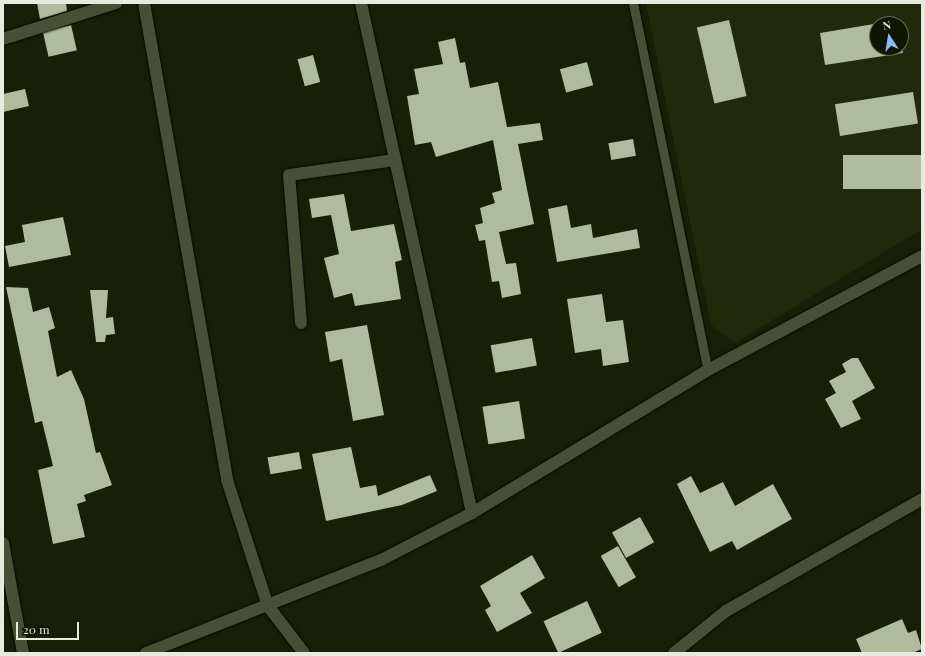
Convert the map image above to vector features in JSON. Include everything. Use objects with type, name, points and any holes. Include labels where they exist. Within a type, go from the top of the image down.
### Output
[{"type":"street","points":[[3,39],[116,3]]},
{"type":"street","points":[[144,3],[227,480],[268,606],[304,653]]},
{"type":"street","points":[[361,3],[472,514]]},
{"type":"street","points":[[301,323],[289,175],[394,160]]},
{"type":"street","points":[[146,653],[381,560],[472,514],[708,370],[922,256]]},
{"type":"street","points":[[681,651],[726,611],[922,499]]},
{"type":"street","points":[[3,543],[23,653]]},
{"type":"lane","points":[[633,3],[708,370]]},
{"type":"shaded area","points":[[646,3],[922,3],[922,229],[735,343],[711,325]]},
{"type":"building","points":[[37,3],[66,3],[67,11],[40,19]]},
{"type":"building","points":[[729,20],[747,96],[714,103],[697,27]]},
{"type":"building","points":[[71,25],[77,50],[49,57],[43,32]]},
{"type":"building","points":[[869,25],[869,56],[884,56],[825,65],[820,33]]},
{"type":"building","points":[[455,38],[460,63],[465,62],[470,88],[498,82],[507,127],[540,123],[543,140],[518,144],[534,224],[499,232],[506,264],[516,263],[521,294],[502,298],[499,281],[492,282],[485,240],[479,241],[475,225],[483,223],[480,208],[495,203],[492,193],[502,190],[493,140],[436,157],[431,142],[415,145],[407,96],[419,94],[414,69],[443,64],[438,42]]},
{"type":"building","points":[[313,55],[320,82],[305,86],[298,59]]},
{"type":"building","points":[[587,62],[593,85],[566,92],[560,69]]},
{"type":"building","points":[[25,89],[29,106],[3,112],[3,94]]},
{"type":"building","points":[[913,92],[918,124],[840,136],[835,104]]},
{"type":"building","points":[[633,139],[636,156],[611,160],[608,143]]},
{"type":"building","points":[[843,155],[922,155],[922,189],[843,189]]},
{"type":"building","points":[[344,194],[351,231],[394,224],[402,260],[395,262],[401,299],[355,306],[352,293],[334,298],[324,258],[339,254],[331,215],[312,218],[309,199]]},
{"type":"building","points":[[567,205],[571,228],[591,224],[593,238],[637,229],[640,248],[557,262],[548,209]]},
{"type":"building","points":[[63,217],[71,255],[9,267],[5,246],[25,242],[22,225]]},
{"type":"building","points":[[6,287],[28,288],[33,312],[49,307],[55,328],[48,331],[57,377],[71,370],[84,399],[96,453],[100,452],[112,485],[84,495],[86,501],[77,504],[85,537],[53,544],[38,470],[53,466],[42,421],[35,423]]},
{"type":"building","points":[[90,290],[108,290],[106,318],[113,317],[115,334],[106,335],[105,342],[96,342]]},
{"type":"building","points":[[602,294],[606,322],[623,320],[629,362],[603,366],[601,349],[575,353],[567,299]]},
{"type":"building","points":[[367,325],[384,415],[353,421],[342,359],[330,362],[325,332]]},
{"type":"building","points":[[532,338],[537,366],[496,373],[491,345]]},
{"type":"building","points":[[852,358],[858,358],[875,388],[852,401],[861,419],[841,428],[825,399],[836,393],[829,381],[846,372],[842,364]]},
{"type":"building","points":[[519,401],[525,439],[488,444],[482,407]]},
{"type":"building","points":[[351,447],[360,488],[376,485],[378,496],[430,475],[437,491],[402,505],[326,521],[312,454]]},
{"type":"building","points":[[299,452],[302,469],[270,474],[267,458]]},
{"type":"building","points":[[691,476],[700,493],[723,482],[735,506],[773,484],[792,519],[737,550],[732,541],[710,552],[677,484]]},
{"type":"building","points":[[640,517],[654,542],[626,558],[612,533]]},
{"type":"building","points":[[618,546],[636,577],[619,587],[601,556]]},
{"type":"building","points":[[532,555],[545,578],[520,593],[532,613],[497,632],[485,610],[491,606],[480,586]]},
{"type":"building","points":[[587,601],[602,633],[558,653],[543,621]]},
{"type":"building","points":[[902,619],[908,633],[916,630],[922,649],[912,653],[862,653],[856,639]]}]
